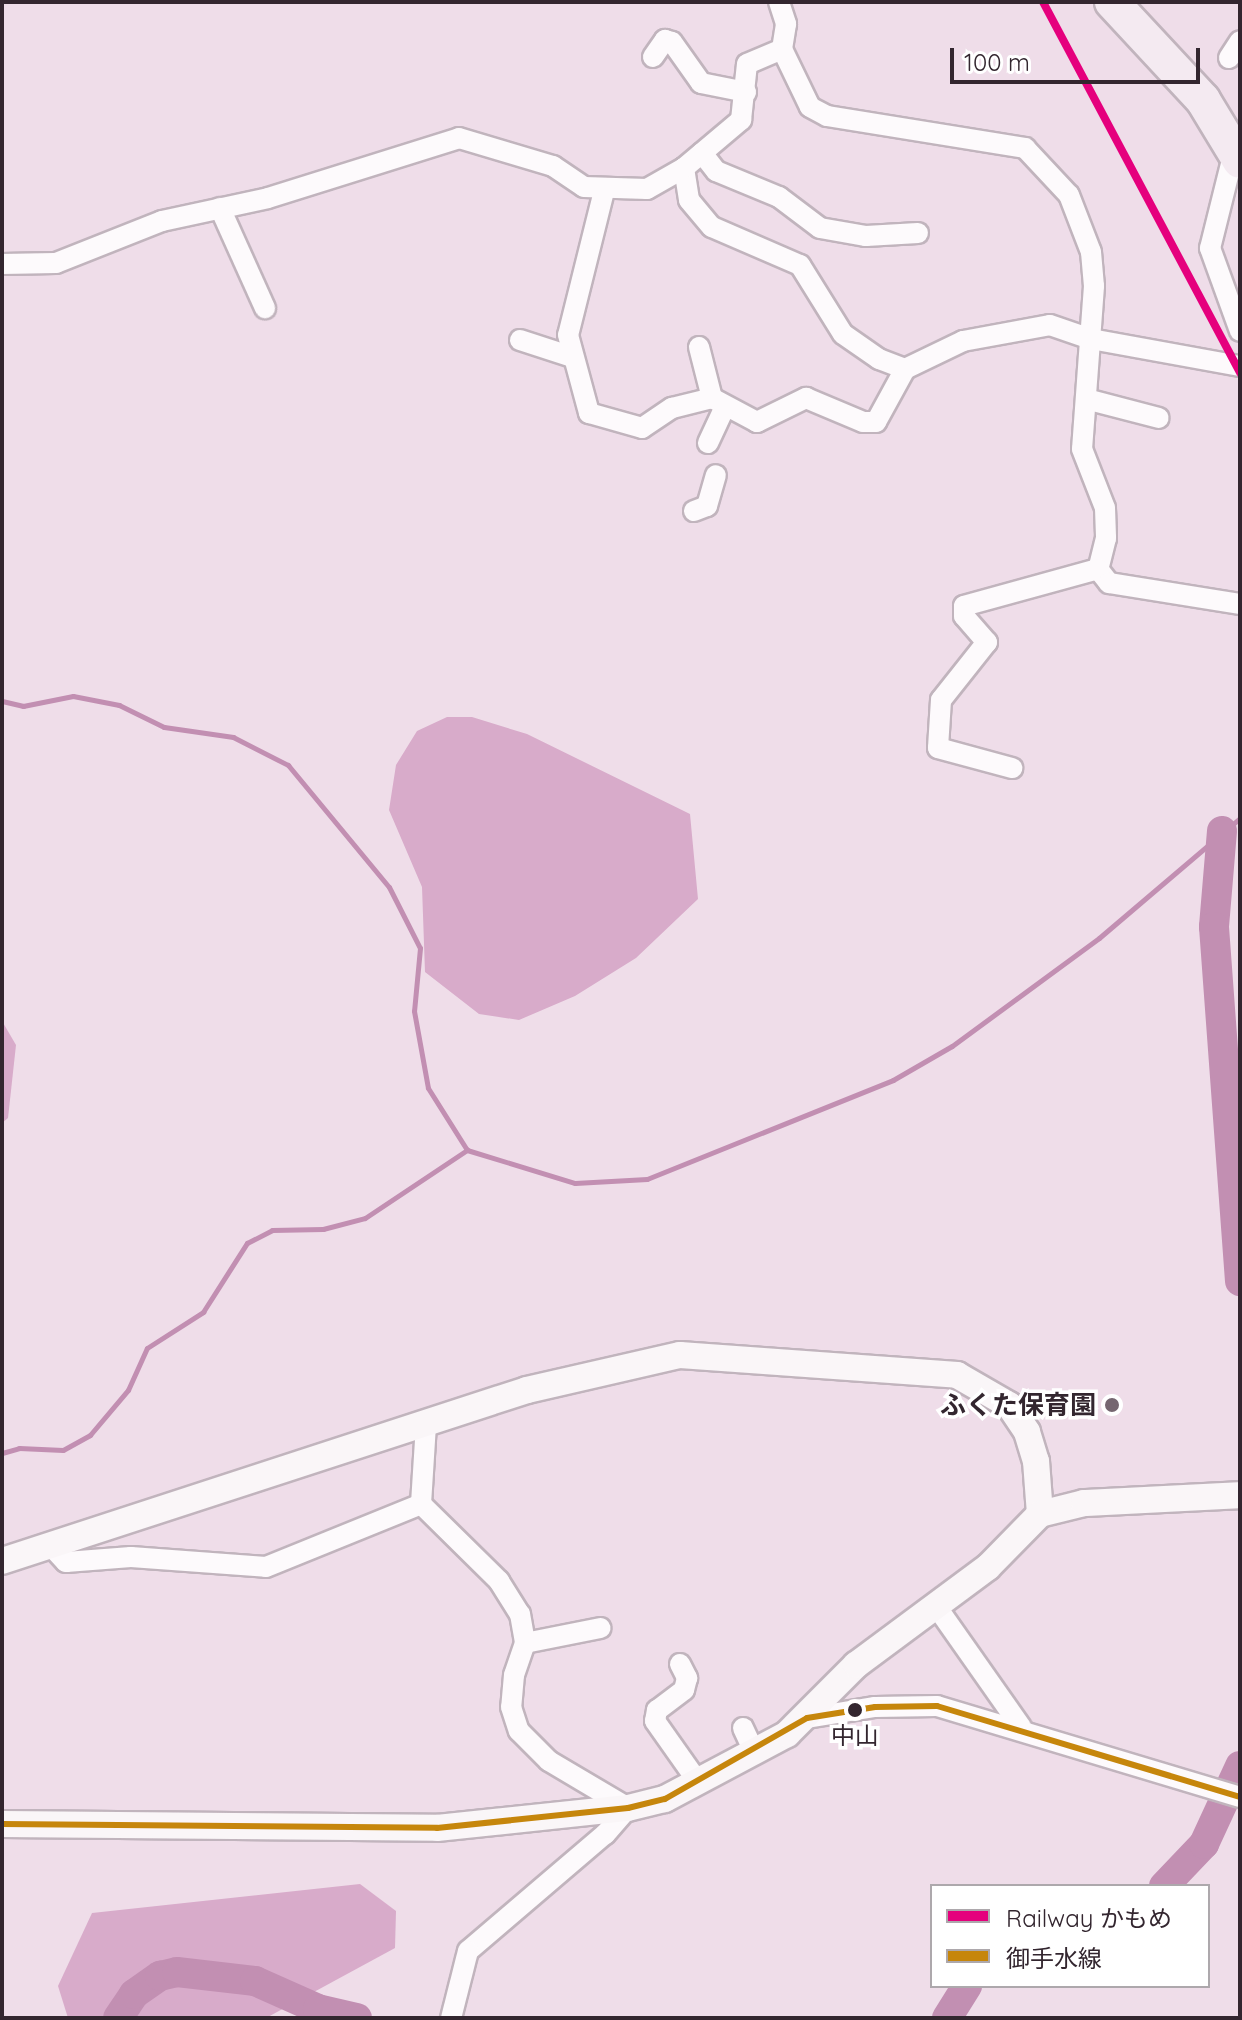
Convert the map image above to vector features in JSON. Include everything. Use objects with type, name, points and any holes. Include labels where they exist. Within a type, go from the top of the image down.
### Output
[{"type":"highway","points":[[1112,2],[1203,100],[1237,156]]},
{"type":"street","points":[[779,2],[786,24],[782,49],[810,107],[827,116],[1025,148],[1069,195],[1091,252],[1091,339],[1082,449],[1105,508],[1106,538],[1098,569]]},
{"type":"street","points":[[653,57],[656,48],[665,40],[672,42],[701,83],[746,92]]},
{"type":"street","points":[[2,264],[56,263],[162,221],[220,208],[459,138],[553,166],[584,187],[604,191],[647,189],[684,168],[741,120],[747,64],[782,49]]},
{"type":"street","points":[[702,153],[716,171],[779,197],[820,228],[866,236],[918,233]]},
{"type":"street","points":[[1237,156],[1210,248],[1240,331]]},
{"type":"street","points":[[684,168],[689,200],[712,227],[800,265],[843,334],[879,359],[905,369]]},
{"type":"street","points":[[604,191],[568,335],[589,413],[642,428],[672,408],[719,403],[757,422],[806,398],[863,422],[876,422],[905,369],[963,341],[1050,325],[1091,339],[1240,366]]},
{"type":"street","points":[[220,208],[265,308]]},
{"type":"street","points":[[520,340],[572,357]]},
{"type":"street","points":[[699,347],[719,403],[708,443]]},
{"type":"street","points":[[1086,399],[1159,418]]},
{"type":"street","points":[[694,511],[707,506],[716,475]]},
{"type":"street","points":[[1098,569],[1109,583],[1240,604]]},
{"type":"street","points":[[1012,768],[938,748],[941,700],[987,642],[964,616],[964,606],[1098,569]]},
{"type":"street","points":[[2,1561],[527,1390],[680,1355],[957,1375],[1009,1405],[1027,1432],[1036,1461],[1040,1514]]},
{"type":"street","points":[[426,1425],[421,1504],[499,1581],[520,1614],[525,1643],[514,1675],[511,1707],[519,1731],[549,1761],[628,1808]]},
{"type":"street","points":[[807,1718],[856,1665],[988,1567],[1040,1514],[1084,1503],[1237,1495]]},
{"type":"street","points":[[51,1546],[66,1562],[131,1557],[266,1567],[421,1504]]},
{"type":"street","points":[[936,1606],[1021,1727]]},
{"type":"street","points":[[525,1643],[601,1628]]},
{"type":"street","points":[[680,1664],[687,1678],[684,1690],[657,1710],[649,1723],[698,1782]]},
{"type":"street","points":[[2,1824],[437,1828],[628,1808],[665,1799],[698,1782],[748,1740],[807,1718],[875,1707],[937,1706],[1021,1727],[1240,1797]]},
{"type":"street","points":[[451,2018],[468,1951],[605,1834],[628,1808]]},
{"type":"shaded area","points":[[447,717],[472,717],[527,734],[690,814],[698,899],[636,958],[575,996],[519,1020],[479,1014],[425,972],[422,887],[389,810],[396,765],[417,731]]},
{"type":"shaded area","points":[[2,1021],[16,1045],[8,1118],[2,1123]]},
{"type":"shaded area","points":[[360,1884],[396,1911],[395,1948],[266,2018],[68,2018],[58,1986],[92,1913]]},
{"type":"waterway","points":[[2,701],[23,706],[73,696],[119,705],[164,727],[233,737],[288,765],[389,887],[420,948],[414,1011],[428,1088],[467,1150],[575,1183],[647,1179],[893,1080],[952,1046],[1099,938],[1240,818]]},
{"type":"waterway","points":[[1222,831],[1214,927],[1240,1281]]},
{"type":"waterway","points":[[2,1453],[19,1448],[63,1450],[90,1435],[128,1390],[147,1348],[203,1312],[247,1243],[272,1230],[323,1229],[365,1218],[467,1150]]},
{"type":"waterway","points":[[1166,1884],[1204,1844],[1240,1766]]},
{"type":"waterway","points":[[118,2018],[134,1994],[160,1976],[177,1972],[255,1981],[318,2009],[357,2018]]},
{"type":"waterway","points":[[947,2018],[966,1988]]},
{"type":"rail line","name":"かもめ","points":[[1043,2],[1240,373]]},
{"type":"transit line","name":"御手水線","points":[[2,1824],[437,1828],[628,1808],[665,1799],[807,1718],[875,1707],[937,1706],[1240,1797]]},
{"type":"place","name":"ふくた保育園","points":[[1112,1405]]},
{"type":"place","name":"中山","points":[[855,1710]]}]
